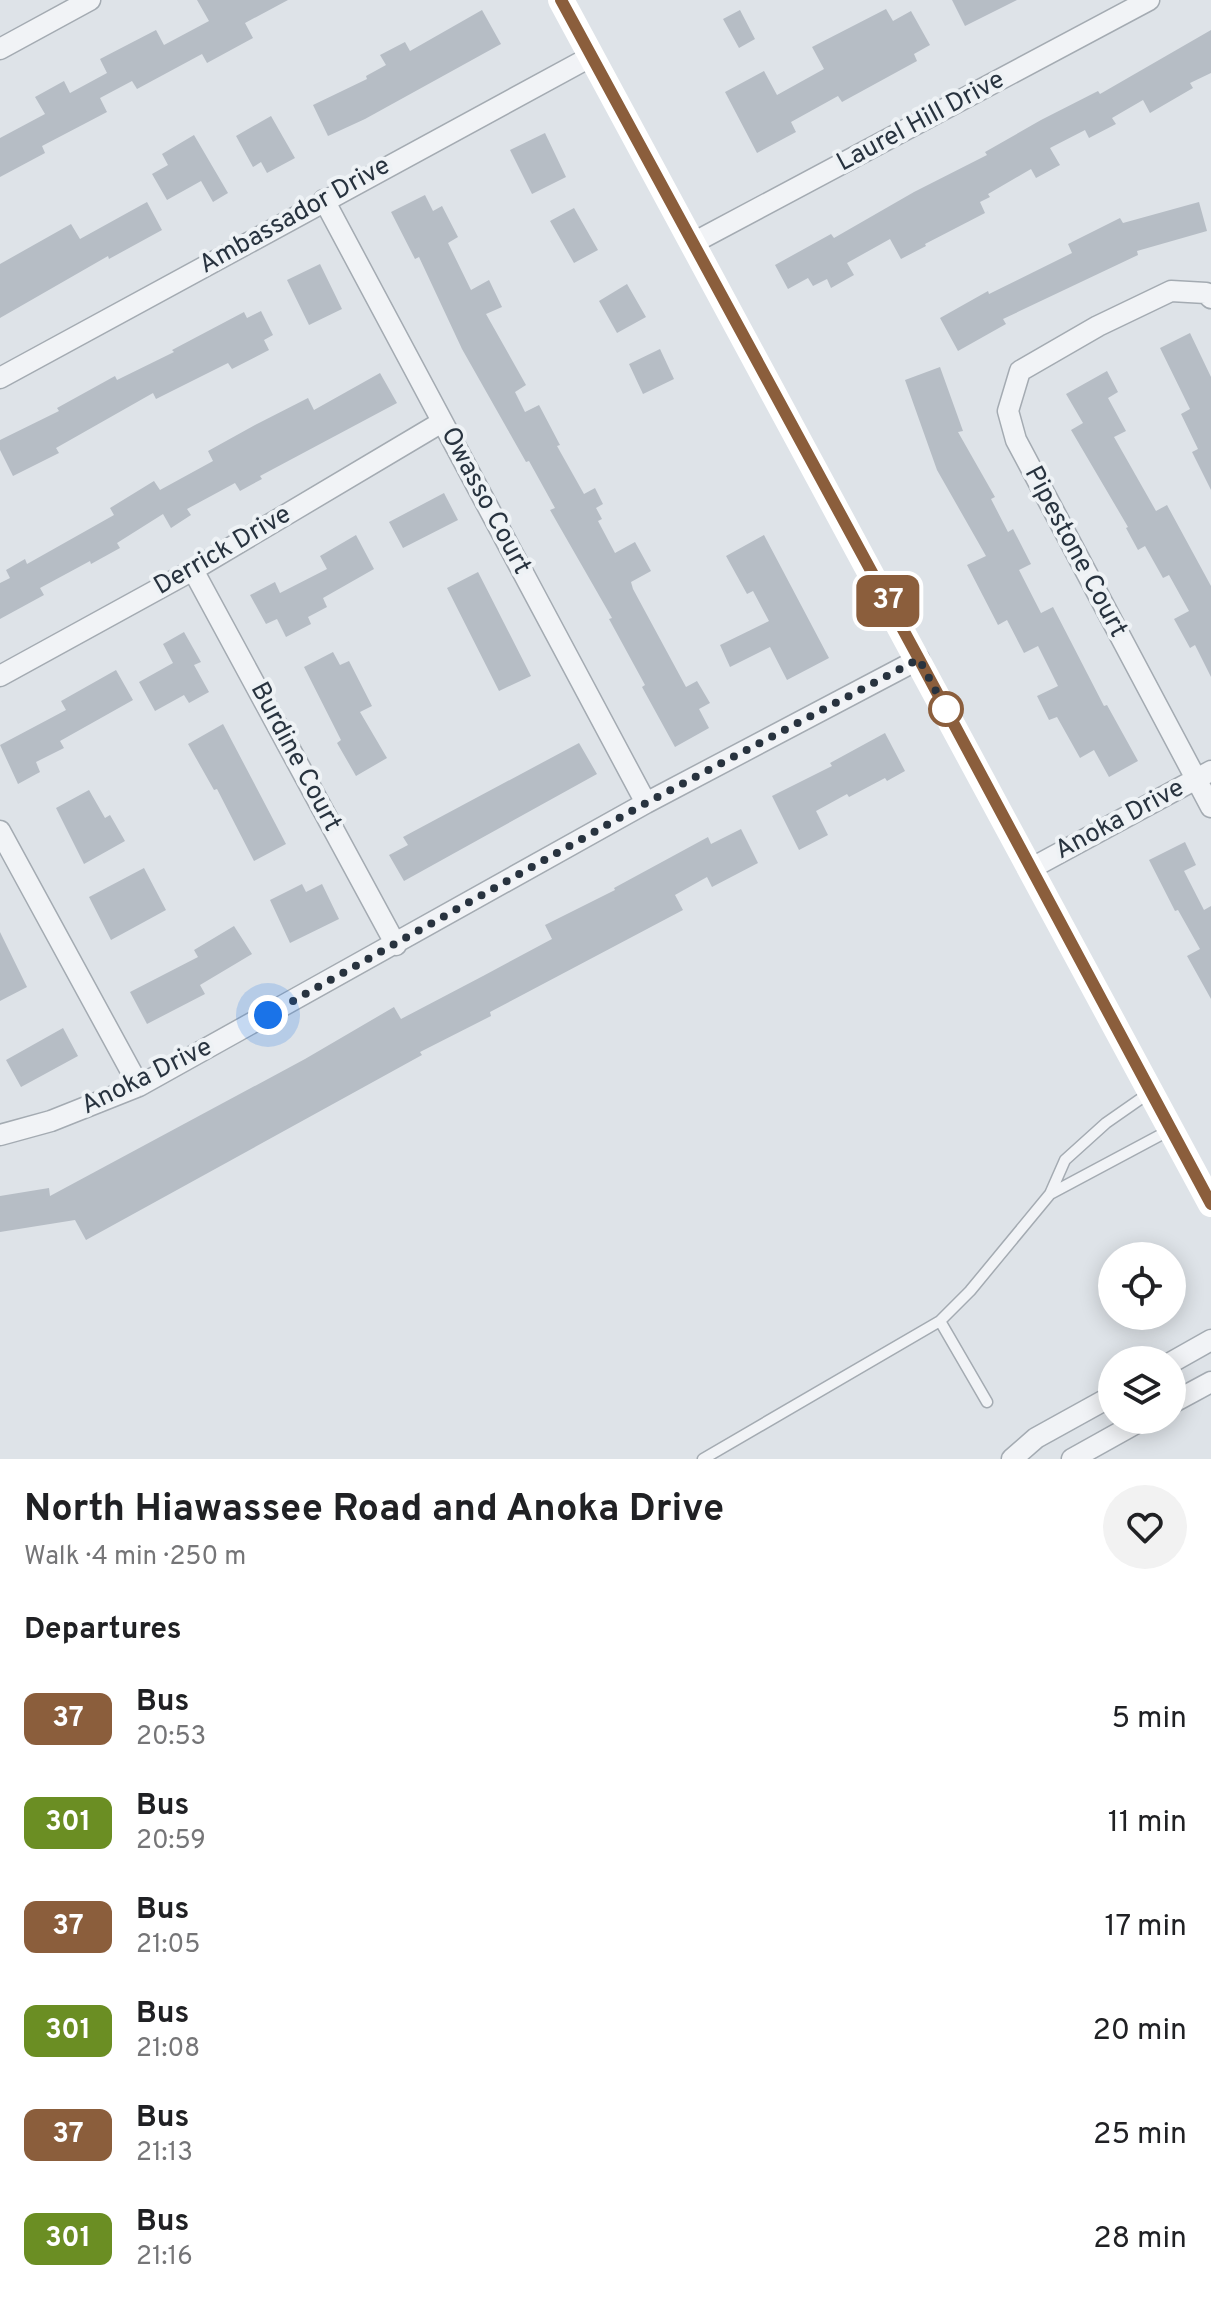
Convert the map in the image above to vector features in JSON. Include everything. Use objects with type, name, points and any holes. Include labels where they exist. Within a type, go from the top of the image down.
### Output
[{"type":"main road","points":[[561,0],[1211,1204]]},
{"type":"street","points":[[0,49],[90,0]]},
{"type":"street","name":"Laurel Hill Drive","points":[[693,243],[1149,0]]},
{"type":"street","name":"Ambassador Drive","points":[[0,378],[592,56]]},
{"type":"street","name":"Owasso Court","points":[[324,200],[646,803]]},
{"type":"street","name":"Pipestone Court","points":[[1211,298],[1206,293],[1171,291],[1098,326],[1020,371],[1008,411],[1016,440],[1203,775],[1211,807]]},
{"type":"street","name":"Derrick Drive","points":[[0,676],[193,570],[442,422]]},
{"type":"street","name":"Burdine Court","points":[[193,570],[396,945]]},
{"type":"street","name":"Anoka Drive","points":[[0,1135],[51,1121],[139,1086],[646,803],[919,659]]},
{"type":"street","name":"Anoka Drive","points":[[1030,869],[1203,775]]},
{"type":"street","points":[[0,831],[139,1086]]},
{"type":"street","points":[[1186,1354],[1211,1340]]},
{"type":"street","points":[[1186,1395],[1211,1382]]},
{"type":"street","points":[[1012,1459],[1036,1438],[1098,1404]]},
{"type":"street","points":[[1072,1459],[1117,1434]]},
{"type":"lane","points":[[703,1459],[940,1321],[970,1291],[1050,1194],[1065,1160],[1106,1123],[1151,1092]]},
{"type":"lane","points":[[1050,1194],[1170,1129]]},
{"type":"lane","points":[[940,1321],[987,1402]]},
{"type":"building","points":[[197,0],[288,0],[245,23],[253,38],[207,63],[202,54],[137,89],[132,81],[100,98],[107,112],[42,146],[45,153],[0,177],[0,138],[45,114],[35,97],[64,81],[70,93],[107,73],[100,59],[156,30],[164,45],[209,21]]},
{"type":"building","points":[[952,0],[1017,0],[965,26]]},
{"type":"building","points":[[886,9],[893,21],[911,11],[930,45],[914,54],[917,61],[842,102],[838,96],[791,122],[796,132],[757,153],[725,92],[764,71],[777,95],[824,69],[812,47]]},
{"type":"building","points":[[482,10],[501,44],[328,136],[313,105],[367,79],[366,76],[386,65],[380,55],[405,42],[410,51]]},
{"type":"building","points":[[740,10],[755,39],[739,48],[723,19]]},
{"type":"building","points":[[1211,30],[1211,73],[1190,83],[1193,88],[1150,113],[1143,100],[1112,118],[1116,124],[1089,138],[1085,130],[1050,148],[1060,165],[1036,178],[1031,169],[988,194],[990,197],[980,202],[985,213],[901,259],[890,239],[847,263],[854,275],[831,288],[827,279],[813,286],[808,278],[788,289],[775,265],[831,234],[834,238],[987,155],[985,152],[1041,120],[1098,91],[1100,94]]},
{"type":"building","points":[[271,116],[295,158],[267,173],[261,162],[253,167],[236,136]]},
{"type":"building","points":[[545,133],[566,177],[532,194],[510,150]]},
{"type":"building","points":[[194,135],[228,193],[213,202],[201,181],[167,200],[152,174],[168,165],[162,154]]},
{"type":"building","points":[[425,195],[433,211],[442,206],[458,237],[448,243],[471,290],[489,280],[502,307],[486,314],[526,385],[515,392],[525,412],[539,405],[560,445],[557,446],[584,494],[595,488],[603,504],[596,508],[602,519],[598,521],[615,553],[635,542],[651,571],[631,582],[633,589],[686,687],[697,681],[710,703],[699,709],[709,728],[675,747],[642,687],[645,685],[609,619],[612,618],[550,510],[555,508],[462,349],[419,257],[415,259],[391,212]]},
{"type":"building","points":[[147,202],[162,230],[109,259],[108,256],[0,318],[0,264],[71,224],[80,239]]},
{"type":"building","points":[[1199,202],[1207,231],[1137,251],[1138,255],[1003,319],[1006,324],[958,351],[940,318],[988,291],[989,294],[1072,253],[1068,244],[1120,218],[1123,223]]},
{"type":"building","points":[[574,208],[598,250],[574,263],[550,221]]},
{"type":"building","points":[[320,264],[342,309],[309,325],[287,280]]},
{"type":"building","points":[[627,284],[646,317],[617,333],[599,301]]},
{"type":"building","points":[[261,311],[273,335],[264,340],[269,350],[232,369],[228,363],[156,399],[153,393],[56,448],[59,453],[13,476],[0,450],[0,440],[59,411],[57,408],[115,376],[117,380],[174,352],[172,350],[244,312],[247,318]]},
{"type":"building","points":[[1190,333],[1211,377],[1211,490],[1192,452],[1198,449],[1181,414],[1190,409],[1160,348]]},
{"type":"building","points":[[660,349],[674,379],[643,394],[629,364]]},
{"type":"building","points":[[940,367],[963,431],[958,432],[995,497],[991,499],[1008,532],[1013,529],[1031,564],[1019,570],[1041,613],[1053,607],[1104,706],[1107,705],[1138,761],[1109,777],[1094,750],[1080,758],[1057,717],[1049,720],[1037,696],[1058,686],[1038,646],[1024,653],[1007,620],[998,625],[967,565],[986,556],[937,470],[905,380]]},
{"type":"building","points":[[1107,371],[1118,392],[1108,398],[1126,431],[1114,437],[1156,511],[1167,505],[1211,586],[1211,677],[1195,645],[1190,648],[1174,619],[1189,611],[1169,575],[1163,578],[1145,546],[1138,550],[1128,527],[1071,430],[1083,423],[1066,394]]},
{"type":"building","points":[[380,373],[397,403],[260,476],[262,479],[240,491],[235,483],[187,509],[191,515],[171,528],[163,514],[117,543],[120,548],[40,588],[44,595],[0,619],[0,583],[10,578],[6,570],[25,559],[27,564],[114,515],[110,508],[154,481],[160,490],[213,461],[208,451],[255,425],[308,398],[314,410]]},
{"type":"building","points":[[444,493],[458,520],[403,548],[389,522]]},
{"type":"building","points":[[356,535],[374,569],[323,598],[327,607],[308,617],[311,624],[286,637],[277,619],[266,624],[250,595],[275,582],[280,593],[327,569],[320,556]]},
{"type":"building","points":[[764,535],[829,658],[787,680],[770,647],[730,667],[720,645],[769,621],[753,591],[747,594],[726,556]]},
{"type":"building","points":[[478,572],[531,676],[499,691],[447,588]]},
{"type":"building","points":[[184,632],[201,662],[194,665],[209,692],[189,703],[184,695],[155,711],[139,682],[173,663],[163,644]]},
{"type":"building","points":[[333,652],[340,665],[349,661],[372,706],[360,712],[387,758],[356,776],[337,743],[341,740],[304,667]]},
{"type":"building","points":[[116,670],[133,700],[60,741],[64,748],[36,762],[40,772],[18,784],[0,745],[66,710],[61,701]]},
{"type":"building","points":[[223,724],[286,844],[254,861],[217,789],[214,790],[188,744]]},
{"type":"building","points":[[885,733],[905,771],[849,797],[847,794],[816,811],[828,835],[799,850],[772,796],[832,766],[830,763]]},
{"type":"building","points":[[579,743],[597,774],[404,881],[389,855],[408,845],[403,837]]},
{"type":"building","points":[[89,790],[105,818],[110,815],[125,841],[84,864],[56,808]]},
{"type":"building","points":[[741,829],[758,863],[712,887],[707,877],[675,895],[683,910],[490,1012],[491,1016],[420,1052],[422,1055],[86,1240],[75,1220],[0,1232],[0,1196],[49,1188],[50,1196],[305,1059],[394,1007],[401,1019],[483,976],[552,939],[545,925],[615,890],[708,837],[711,844]]},
{"type":"building","points":[[1185,842],[1196,865],[1184,871],[1204,910],[1211,906],[1211,999],[1187,956],[1200,949],[1178,910],[1175,911],[1149,860]]},
{"type":"building","points":[[144,868],[166,910],[111,940],[89,897]]},
{"type":"building","points":[[302,884],[306,892],[322,884],[339,919],[290,943],[270,900]]},
{"type":"building","points":[[234,926],[252,954],[200,985],[205,994],[147,1024],[130,992],[198,957],[194,950]]},
{"type":"building","points":[[0,932],[27,987],[0,1001]]},
{"type":"building","points":[[63,1028],[78,1056],[21,1087],[6,1060]]},
{"type":"bus line","name":"37","points":[[561,0],[1211,1204]]},
{"type":"route","points":[[268,1015],[646,803],[919,659],[947,712],[946,709]]}]
